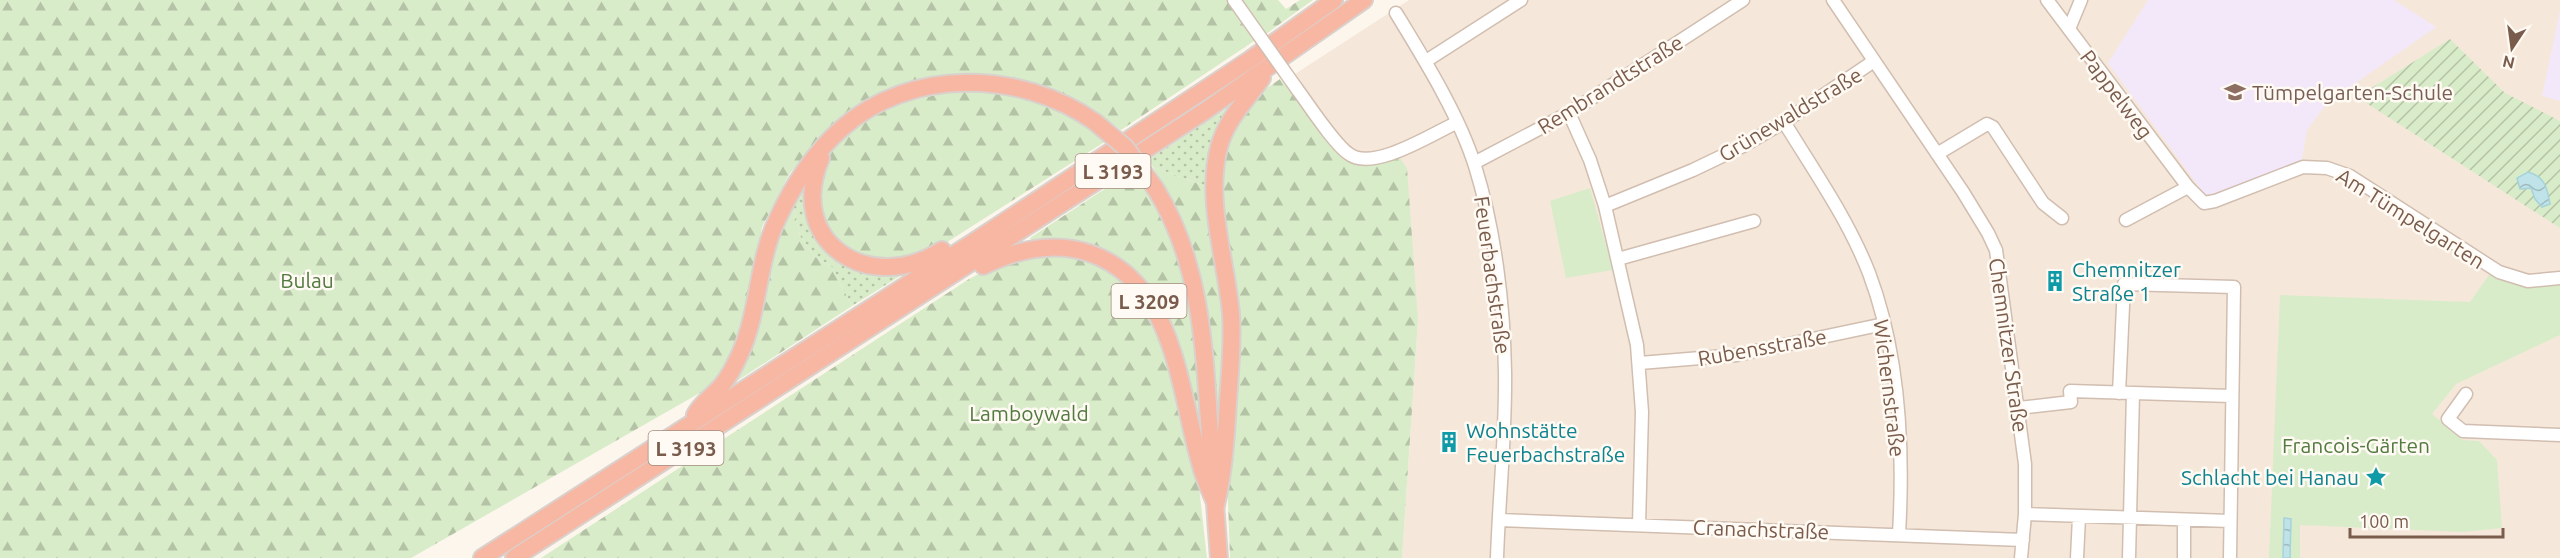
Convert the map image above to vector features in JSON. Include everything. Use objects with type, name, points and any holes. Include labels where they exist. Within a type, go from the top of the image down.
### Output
[{"type":"highway","name":"L 3193","points":[[482,558],[975,241],[1241,65],[1334,0]]},
{"type":"highway","name":"L 3193","points":[[514,558],[1269,68],[1364,0]]},
{"type":"highway","points":[[1216,505],[1223,475],[1232,347],[1229,297],[1216,207],[1215,168],[1229,120],[1269,68]]},
{"type":"highway","name":"L 3209","points":[[690,424],[698,409],[723,385],[736,362],[750,326],[765,253],[775,226],[795,188],[815,158],[832,139],[852,121],[880,104],[913,91],[952,84],[986,83],[1018,87],[1068,105],[1095,122],[1126,148],[1155,188],[1183,244],[1196,289],[1207,382],[1219,558]]},
{"type":"highway","points":[[832,139],[817,170],[813,185],[813,208],[824,236],[844,256],[874,267],[896,267],[975,241]]},
{"type":"highway","name":"L 3209","points":[[956,273],[983,266],[1018,252],[1053,247],[1071,248],[1094,255],[1114,265],[1130,277],[1139,286],[1156,313],[1167,340],[1182,383],[1201,468],[1216,505]]},
{"type":"street","points":[[1234,0],[1344,151],[1364,160],[1388,155],[1456,123]]},
{"type":"street","points":[[1426,61],[1521,0]]},
{"type":"street","name":"Rembrandtstraße","points":[[1474,163],[1569,113],[1743,0]]},
{"type":"street","name":"Chemnitzer Straße","points":[[1833,0],[1983,224],[1996,250],[2025,464],[2025,514],[2021,558]]},
{"type":"street","name":"Pappelweg","points":[[2047,0],[2191,192]]},
{"type":"street","points":[[2069,29],[2081,0]]},
{"type":"street","name":"Feuerbachstraße","points":[[1396,13],[1426,61],[1474,163],[1490,226],[1503,326],[1505,392],[1497,558]]},
{"type":"street","name":"Grünewaldstraße","points":[[1605,206],[1710,162],[1784,122],[1874,61]]},
{"type":"street","points":[[1569,113],[1590,159],[1605,206],[1640,363],[1642,422],[1639,525]]},
{"type":"street","name":"Wichernstraße","points":[[1784,122],[1850,233],[1868,272],[1884,324],[1899,420],[1901,460],[1899,534]]},
{"type":"street","points":[[1937,154],[1987,124],[1993,127],[2043,203],[2062,218]]},
{"type":"street","name":"Am Tümpelgarten","points":[[2191,192],[2204,203],[2215,201],[2303,167],[2327,168],[2350,176],[2499,272],[2528,281],[2560,278]]},
{"type":"street","points":[[2126,220],[2191,192]]},
{"type":"street","points":[[1618,259],[1754,221]]},
{"type":"street","points":[[2119,393],[2122,286],[2124,284],[2234,287],[2230,558]]},
{"type":"street","name":"Rubensstraße","points":[[1640,363],[1737,355],[1884,324]]},
{"type":"street","points":[[2019,408],[2071,402],[2070,391],[2231,396]]},
{"type":"street","points":[[2129,558],[2133,393]]},
{"type":"street","points":[[2466,394],[2448,419],[2463,431],[2560,435]]},
{"type":"street","points":[[2025,514],[2230,521]]},
{"type":"street","points":[[2077,558],[2079,517]]},
{"type":"street","name":"Cranachstraße","points":[[1499,520],[2023,540]]},
{"type":"street","points":[[2184,520],[2184,558]]},
{"type":"shaded area","points":[[1409,0],[2560,0],[2560,558],[1402,558],[1418,320],[1368,157],[1347,149],[1295,74]]},
{"type":"shaded area","name":"Tümpelgarten-Schule","points":[[2148,0],[2394,0],[2436,27],[2327,103],[2307,130],[2301,164],[2208,199],[2108,63]]},
{"type":"shaded area","points":[[2560,11],[2560,101],[2542,96]]},
{"type":"green space","name":"Bulau","points":[[0,0],[1227,0],[1254,41],[1121,130],[1071,99],[1036,85],[892,91],[858,105],[834,124],[790,173],[762,227],[744,329],[726,367],[712,386],[411,558],[0,558]]},
{"type":"green space","points":[[1242,0],[1278,0],[1286,9],[1300,0],[1313,0],[1266,34]]},
{"type":"green space","points":[[2450,39],[2505,93],[2560,121],[2560,228],[2357,97]]},
{"type":"green space","points":[[1280,79],[1345,156],[1397,154],[1407,168],[1418,320],[1402,558],[1230,558],[1227,473],[1237,346],[1219,206],[1224,144],[1257,95]]},
{"type":"green space","points":[[971,90],[1011,95],[1043,104],[1073,118],[1106,141],[941,246],[886,263],[847,252],[822,222],[817,185],[824,161],[836,143],[853,126],[880,112],[906,102]]},
{"type":"green space","points":[[1229,107],[1210,188],[1153,167],[1148,160]]},
{"type":"green space","points":[[814,164],[908,271],[852,306],[831,266],[814,256],[800,236],[792,202]]},
{"type":"green space","points":[[1153,167],[1210,188],[1226,297],[1218,452],[1190,242],[1172,201]]},
{"type":"green space","points":[[1135,169],[1158,206],[1172,239],[1187,294],[1195,350],[1203,436],[1201,440],[1137,275],[1033,243],[1030,238]]},
{"type":"green space","points":[[1590,188],[1613,270],[1566,278],[1550,201]]},
{"type":"green space","points":[[792,202],[800,236],[814,256],[831,266],[852,306],[720,392]]},
{"type":"green space","name":"Lamboywald","points":[[1044,251],[1093,259],[1135,288],[1156,323],[1185,424],[1199,487],[1207,558],[541,558],[969,279],[1003,261]]},
{"type":"green space","name":"Francois-Gärten","points":[[2491,272],[2532,286],[2560,283],[2560,335],[2456,384],[2432,414],[2463,440],[2479,441],[2497,460],[2502,528],[2463,532],[2300,525],[2300,558],[2269,558],[2280,295],[2470,302]]},
{"type":"water","points":[[2528,172],[2542,180],[2550,204],[2542,207],[2535,199],[2531,188],[2520,189],[2517,178]]},
{"type":"water","points":[[2284,518],[2291,519],[2290,558],[2283,558]]},
{"type":"place","name":"Tümpelgarten-Schule","points":[[2235,92]]},
{"type":"place","name":"Chemnitzer Straße 1","points":[[2055,281]]},
{"type":"place","name":"Wohnstätte Feuerbachstraße","points":[[1449,442]]},
{"type":"place","name":"Schlacht bei Hanau","points":[[2376,477]]}]
